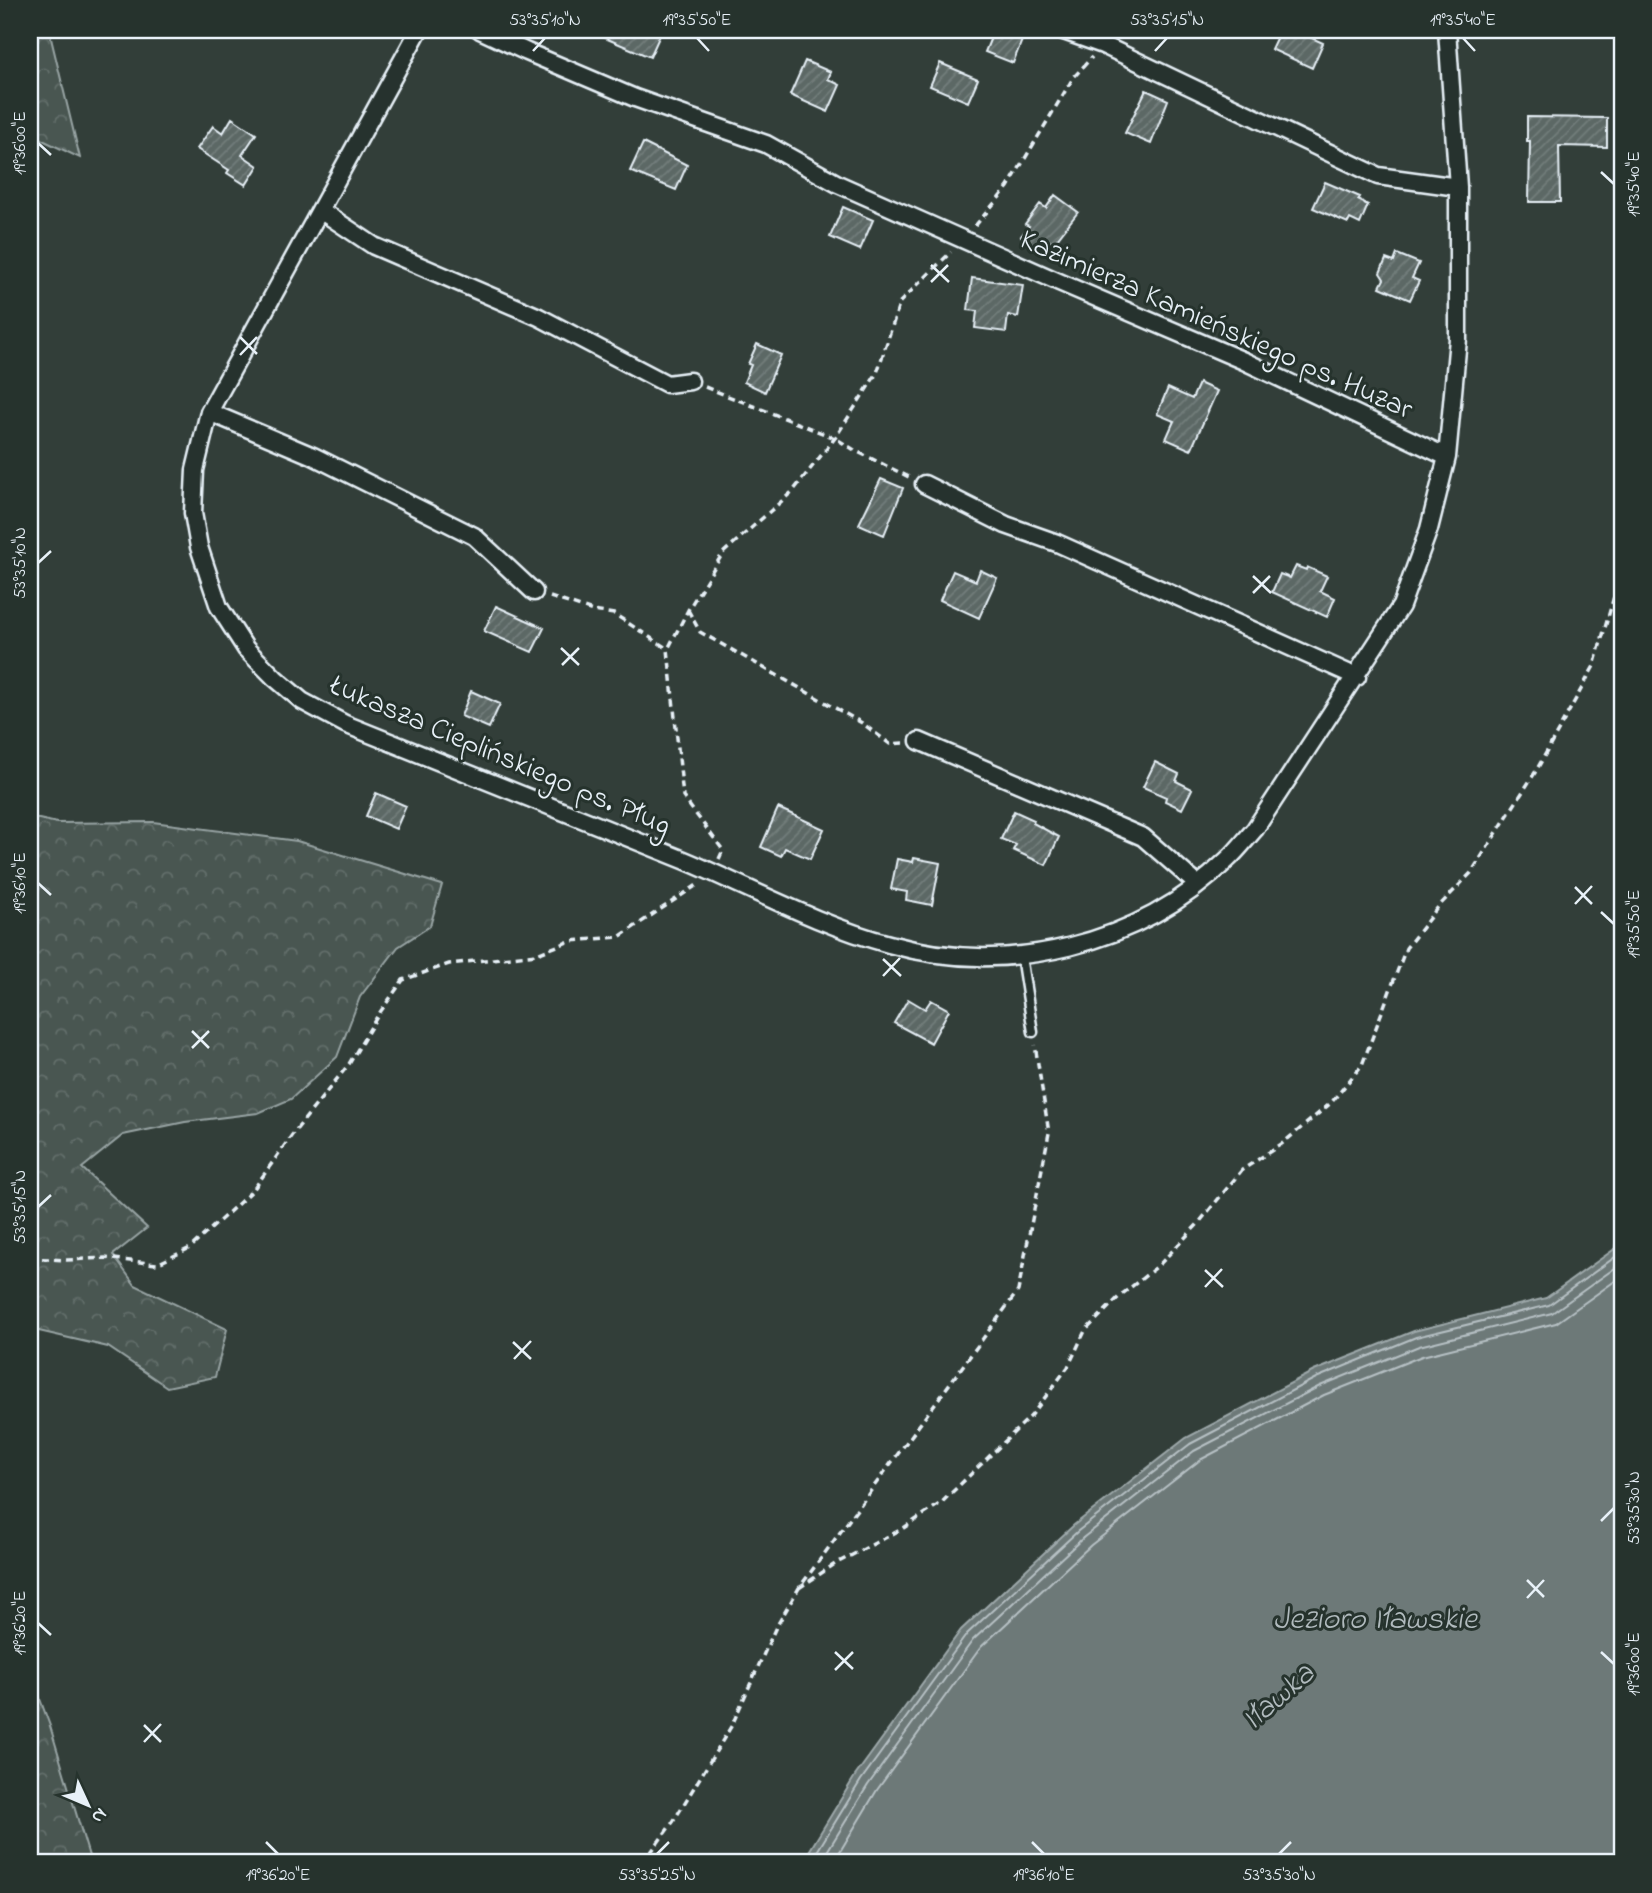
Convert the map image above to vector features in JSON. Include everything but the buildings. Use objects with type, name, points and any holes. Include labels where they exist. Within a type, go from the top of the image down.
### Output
[{"type":"street","name":"Łukasza Cieplińskiego ps. Pług","points":[[419,30],[209,412],[195,470],[193,513],[199,547],[219,607],[246,649],[275,678],[302,701],[345,724],[685,861],[827,923],[890,945],[963,957],[1021,956],[1055,952],[1101,938],[1150,917],[1198,885],[1227,861],[1255,829],[1401,606],[1429,528],[1447,457],[1458,339],[1458,187],[1447,30]]},
{"type":"street","name":"Kazimierza Kamieńskiego ps. Huzar","points":[[480,30],[635,98],[766,144],[838,184],[1244,361],[1447,457]]},
{"type":"street","points":[[1061,30],[1103,45],[1378,176],[1458,187]]},
{"type":"street","points":[[320,210],[374,246],[539,317],[667,384],[690,381]]},
{"type":"street","points":[[209,412],[313,456],[474,536],[534,593]]},
{"type":"street","points":[[924,484],[1006,525],[1058,543],[1357,677]]},
{"type":"street","points":[[919,741],[1143,837],[1198,885]]},
{"type":"lane","points":[[1021,956],[1033,1032]]},
{"type":"path","points":[[30,1258],[105,1258],[157,1264],[190,1248],[253,1190],[292,1135],[349,1064],[378,1015],[403,980],[449,964],[537,954],[570,941],[619,937],[714,874],[723,850],[683,797],[668,649],[723,553],[793,491],[835,438],[877,373],[900,302],[964,240],[1008,187],[1073,78],[1103,45]]},
{"type":"path","points":[[690,381],[835,438],[856,452],[924,484]]},
{"type":"path","points":[[799,1588],[835,1564],[902,1529],[951,1494],[1031,1416],[1068,1367],[1085,1331],[1121,1294],[1159,1265],[1197,1225],[1242,1170],[1283,1143],[1331,1103],[1362,1065],[1406,947],[1438,907],[1471,873],[1536,771],[1594,666],[1615,593],[1622,528]]},
{"type":"path","points":[[534,593],[593,611],[614,614],[668,649]]},
{"type":"path","points":[[688,610],[700,632],[862,723],[890,744],[919,741]]},
{"type":"path","points":[[643,1863],[673,1822],[732,1725],[775,1629],[799,1588],[1018,1291],[1049,1133],[1033,1032]]},
{"type":"green space","points":[[30,30],[49,30],[80,158],[30,134]]},
{"type":"green space","points":[[30,817],[57,823],[153,822],[297,841],[442,885],[430,926],[398,947],[360,997],[337,1057],[291,1099],[258,1113],[185,1122],[123,1135],[82,1168],[147,1228],[113,1255],[135,1285],[227,1329],[215,1377],[167,1387],[108,1347],[30,1329]]},
{"type":"green space","points":[[30,1672],[50,1726],[91,1863],[41,1863],[30,1843]]},
{"type":"water","name":"Jezioro Iławskie","points":[[1622,1218],[1622,1859],[1617,1863],[802,1863],[855,1776],[961,1630],[1074,1525],[1186,1438],[1314,1371],[1414,1331],[1546,1298],[1616,1248]]},
{"type":"water label","name":"Iławka","points":[[1277,1695]]}]
